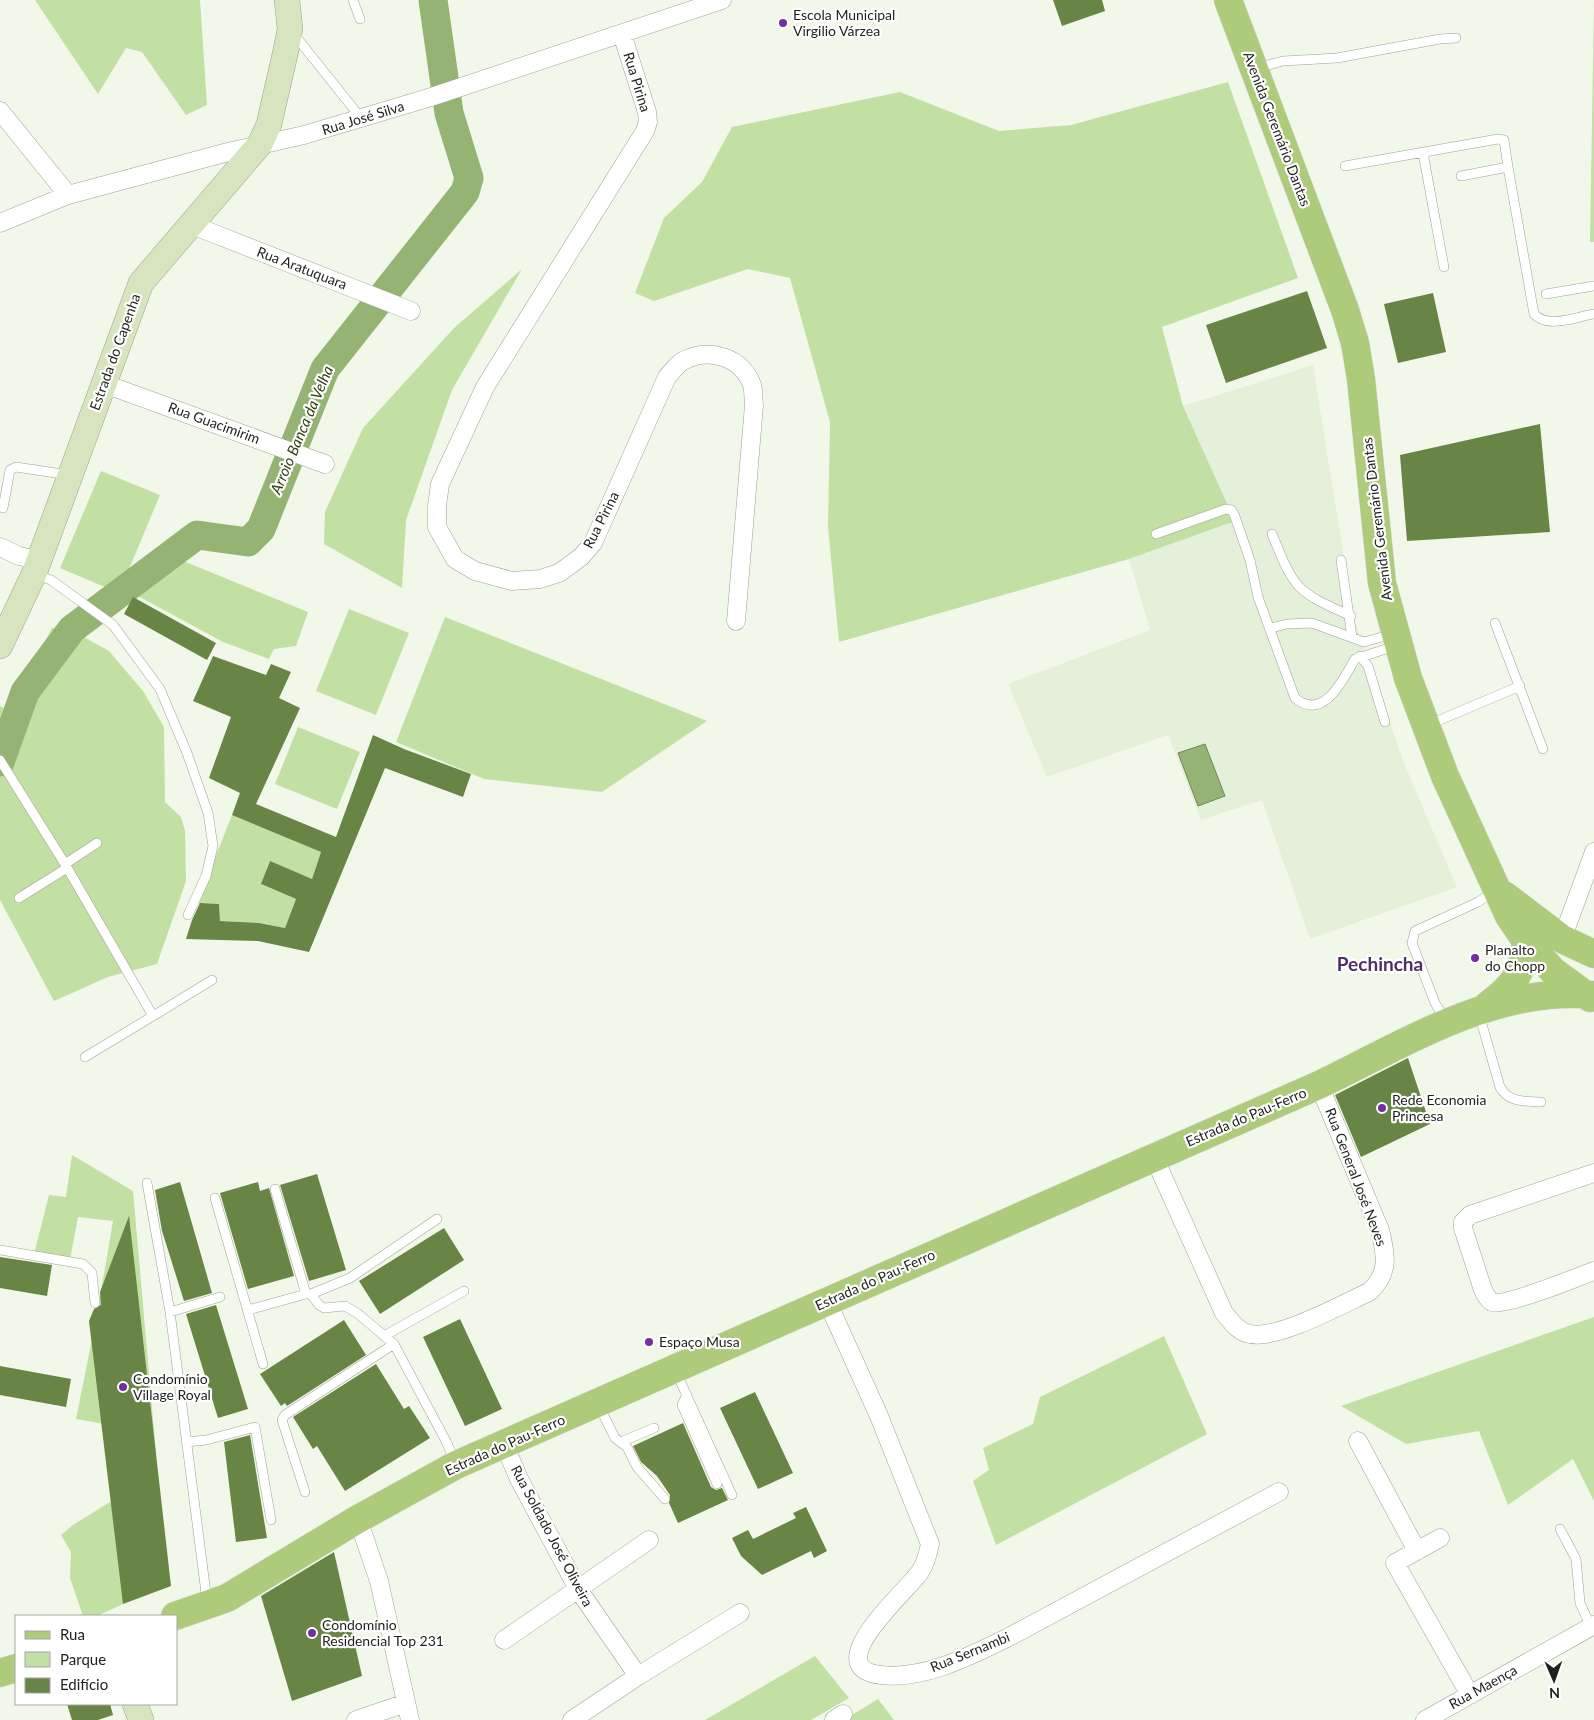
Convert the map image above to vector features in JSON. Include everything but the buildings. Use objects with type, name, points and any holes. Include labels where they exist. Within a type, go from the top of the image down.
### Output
[{"type":"main road","name":"Avenida Geremário Dantas","points":[[1228,0],[1345,310],[1355,343],[1361,380],[1382,582],[1396,640],[1426,725],[1445,776],[1499,890],[1509,916],[1526,941],[1553,971],[1591,997]]},
{"type":"main road","points":[[1499,890],[1562,939],[1594,954]]},
{"type":"main road","points":[[1481,1010],[1509,989],[1524,961],[1526,941]]},
{"type":"main road","name":"Estrada do Pau-Ferro","points":[[178,1615],[227,1598],[358,1519],[456,1465],[1319,1085],[1448,1024],[1481,1010],[1533,996],[1591,997]]},
{"type":"main road","points":[[0,1673],[15,1668]]},
{"type":"street","name":"Estrada do Capenha","points":[[0,646],[31,563],[72,476],[102,383],[141,283],[260,144],[269,124],[290,29],[287,0]]},
{"type":"street","name":"Rua José Silva","points":[[0,223],[68,195],[260,144],[304,135],[428,98],[722,0]]},
{"type":"street","name":"Rua Pirina","points":[[622,34],[647,112],[648,122],[645,131],[485,387],[440,484],[437,527],[455,559],[475,571],[512,581],[540,580],[559,572],[581,557],[593,543],[667,377],[682,361],[701,354],[723,356],[740,366],[752,385],[754,405],[736,620]]},
{"type":"street","points":[[0,111],[68,195]]},
{"type":"street","name":"Rua Aratuquara","points":[[192,225],[411,311]]},
{"type":"street","name":"Rua Guacimirim","points":[[102,383],[325,464]]},
{"type":"street","points":[[0,547],[31,563]]},
{"type":"street","points":[[0,558],[31,563]]},
{"type":"street","points":[[1562,939],[1594,852]]},
{"type":"street","name":"Rua General José Neves","points":[[1154,1157],[1224,1313],[1237,1328],[1249,1334],[1266,1335],[1289,1328],[1369,1292],[1380,1283],[1385,1269],[1385,1252],[1380,1230],[1319,1085]]},
{"type":"street","points":[[1594,1173],[1470,1215],[1463,1222],[1462,1228],[1483,1290],[1487,1299],[1494,1302],[1510,1301],[1594,1271]]},
{"type":"street","name":"Rua Sernambi","points":[[827,1301],[879,1416],[930,1544],[928,1557],[920,1572],[865,1636],[858,1650],[857,1661],[861,1668],[870,1674],[889,1676],[915,1673],[975,1653],[1279,1492]]},
{"type":"street","points":[[1358,1441],[1417,1551]]},
{"type":"street","name":"Rua Soldado José Oliveira","points":[[504,1444],[519,1479],[578,1589],[638,1676]]},
{"type":"street","points":[[356,1720],[408,1712],[379,1581],[358,1519]]},
{"type":"street","points":[[1440,1538],[1394,1563],[1470,1695]]},
{"type":"street","points":[[504,1640],[649,1540]]},
{"type":"street","points":[[572,1720],[638,1676],[740,1613]]},
{"type":"street","name":"Rua Maença","points":[[1425,1720],[1448,1714],[1470,1695],[1592,1626]]},
{"type":"street","points":[[135,1705],[141,1720]]},
{"type":"lane","points":[[353,0],[360,19]]},
{"type":"lane","points":[[290,29],[361,118]]},
{"type":"lane","points":[[1254,69],[1283,61],[1337,58],[1430,40],[1456,38]]},
{"type":"lane","points":[[1345,166],[1498,139],[1504,140],[1534,314],[1540,320],[1549,322],[1594,314]]},
{"type":"lane","points":[[1423,153],[1444,267]]},
{"type":"lane","points":[[1461,176],[1508,167]]},
{"type":"lane","points":[[1546,294],[1594,286]]},
{"type":"lane","points":[[3,508],[10,470],[16,467],[72,476]]},
{"type":"lane","points":[[1156,534],[1226,509],[1231,510],[1250,560],[1258,597],[1271,628],[1295,698],[1303,704],[1311,706],[1321,703],[1340,686],[1355,659],[1396,640]]},
{"type":"lane","points":[[1272,534],[1294,584],[1310,597],[1351,616]]},
{"type":"lane","points":[[1341,560],[1351,616],[1352,637]]},
{"type":"lane","points":[[31,563],[113,625],[160,689],[187,752],[208,813],[213,846],[206,876],[188,915]]},
{"type":"lane","points":[[1271,628],[1287,624],[1312,623],[1364,642],[1396,640]]},
{"type":"lane","points":[[1495,623],[1543,748]]},
{"type":"lane","points":[[1364,642],[1363,655],[1385,722]]},
{"type":"lane","points":[[1426,725],[1520,686]]},
{"type":"lane","points":[[0,760],[66,866],[153,1016]]},
{"type":"lane","points":[[19,898],[97,843]]},
{"type":"lane","points":[[1448,1024],[1435,1003],[1412,943],[1415,930],[1478,902],[1499,890]]},
{"type":"lane","points":[[85,1057],[212,980]]},
{"type":"lane","points":[[1481,1010],[1500,1087],[1505,1095],[1511,1100],[1541,1102]]},
{"type":"lane","points":[[147,1183],[170,1312],[208,1606]]},
{"type":"lane","points":[[274,1189],[308,1294],[324,1308],[344,1306],[357,1313],[394,1344],[447,1443],[456,1465]]},
{"type":"lane","points":[[215,1198],[263,1364]]},
{"type":"lane","points":[[248,1310],[308,1294],[350,1278],[437,1219]]},
{"type":"lane","points":[[0,1250],[83,1264],[92,1273],[95,1303]]},
{"type":"lane","points":[[384,1336],[464,1291]]},
{"type":"lane","points":[[170,1312],[220,1297]]},
{"type":"lane","points":[[305,1492],[282,1420],[285,1415],[394,1344]]},
{"type":"lane","points":[[675,1370],[732,1495]]},
{"type":"lane","points":[[687,1395],[682,1405],[717,1484]]},
{"type":"lane","points":[[598,1404],[615,1438],[627,1447],[637,1467],[665,1500]]},
{"type":"lane","points":[[186,1442],[206,1440],[255,1427],[271,1520]]},
{"type":"lane","points":[[621,1442],[654,1428]]},
{"type":"lane","points":[[1560,1529],[1576,1559],[1580,1603],[1592,1626]]},
{"type":"shaded area","points":[[1313,365],[1354,620],[1404,763],[1457,887],[1310,939],[1262,800],[1201,820],[1168,735],[1047,777],[1008,684],[1150,630],[1129,559],[1235,521],[1183,406]]},
{"type":"shaded area","points":[[1205,744],[1225,796],[1198,806],[1178,753]]},
{"type":"green space","points":[[35,0],[200,0],[207,105],[186,115],[142,52],[126,48],[98,94]]},
{"type":"green space","points":[[1594,0],[1594,242],[1590,242]]},
{"type":"green space","points":[[1228,82],[1298,278],[1162,327],[1183,406],[1235,521],[1129,559],[839,642],[828,527],[830,422],[790,278],[748,269],[654,301],[635,293],[664,218],[702,182],[732,127],[900,92],[999,131],[1071,125]]},
{"type":"green space","points":[[522,269],[452,390],[406,520],[402,588],[324,544],[325,512],[363,428],[454,328]]},
{"type":"green space","points":[[101,471],[160,495],[119,593],[60,568]]},
{"type":"green space","points":[[176,558],[308,612],[296,646],[274,649],[269,659],[223,642],[136,595]]},
{"type":"green space","points":[[349,609],[409,633],[376,715],[316,691]]},
{"type":"green space","points":[[445,617],[707,721],[602,792],[484,779],[396,742]]},
{"type":"green space","points":[[52,628],[73,631],[109,651],[143,691],[164,727],[165,802],[181,817],[185,831],[186,881],[157,964],[108,977],[54,1001],[0,900],[0,706],[9,711]]},
{"type":"green space","points":[[298,727],[360,752],[337,809],[275,784]]},
{"type":"green space","points":[[232,815],[321,852],[312,879],[269,862],[262,885],[296,899],[285,928],[259,923],[220,921],[219,904],[197,903]]},
{"type":"green space","points":[[72,1155],[133,1191],[156,1453],[105,1424],[76,1419],[113,1221],[78,1217],[69,1265],[33,1258],[49,1195],[66,1197]]},
{"type":"green space","points":[[1594,1317],[1594,1501],[1573,1459],[1508,1505],[1479,1431],[1406,1444],[1341,1406]]},
{"type":"green space","points":[[1164,1336],[1207,1434],[996,1545],[973,1481],[989,1470],[983,1448],[1033,1424],[1040,1397]]},
{"type":"green space","points":[[110,1502],[124,1518],[123,1604],[99,1615],[83,1615],[70,1578],[71,1552],[61,1535],[73,1525]]},
{"type":"green space","points":[[815,1656],[849,1698],[811,1720],[705,1720]]},
{"type":"green space","points":[[878,1699],[894,1720],[844,1720]]},
{"type":"waterway","name":"Arroio Banca da Velha","points":[[0,762],[25,692],[72,629],[197,535],[248,542],[261,529],[325,369],[465,192],[469,178],[449,113],[433,0]]},
{"type":"place","name":"Escola Municipal Virgilio Várzea","points":[[783,23]]},
{"type":"place","name":"Planalto do Chopp","points":[[1475,958]]},
{"type":"place","name":"Rede Economia Princesa","points":[[1382,1108]]},
{"type":"place","name":"Espaço Musa","points":[[649,1342]]},
{"type":"place","name":"Condomínio Village Royal","points":[[123,1387]]},
{"type":"place","name":"Condomínio Residencial Top 231","points":[[312,1633]]},
{"type":"district","name":"Pechincha","points":[[1380,964]]}]
